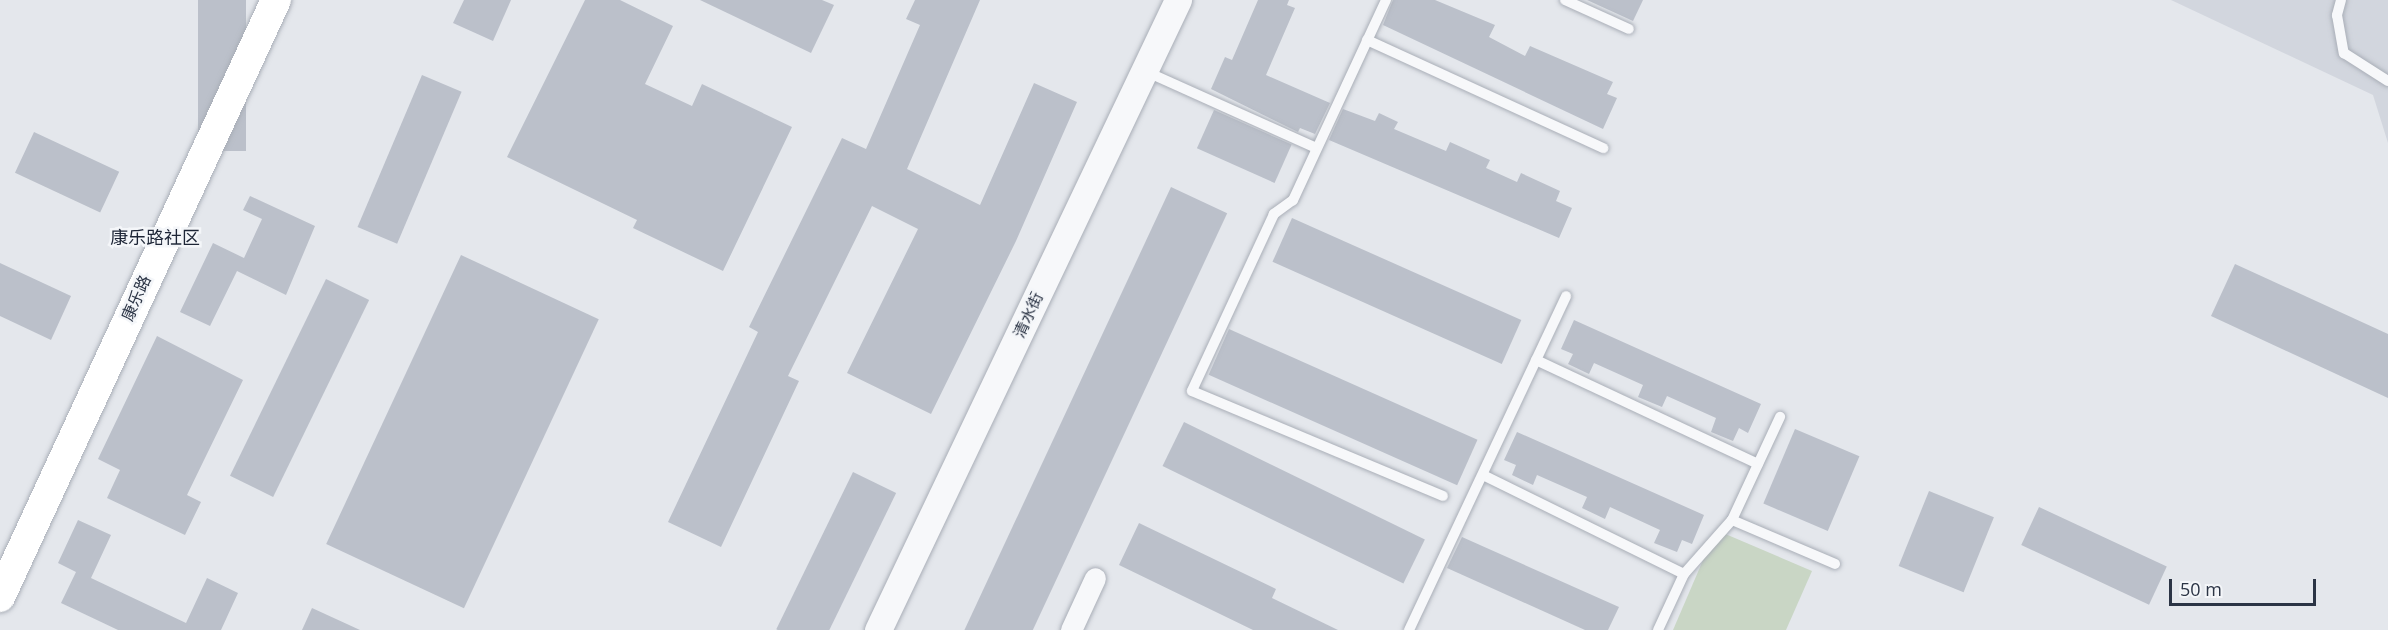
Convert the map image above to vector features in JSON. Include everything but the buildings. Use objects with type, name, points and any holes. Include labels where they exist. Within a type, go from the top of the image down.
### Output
[{"type":"main road","name":"康乐路","points":[[0,597],[276,0]]},
{"type":"street","name":"清水街","points":[[878,630],[1178,0]]},
{"type":"street","points":[[1071,630],[1095,578]]},
{"type":"lane","points":[[1386,0],[1293,200],[1274,214],[1191,391],[1443,496]]},
{"type":"lane","points":[[1565,0],[1629,29]]},
{"type":"lane","points":[[2341,0],[2337,15],[2344,53],[2388,81]]},
{"type":"lane","points":[[1367,40],[1603,148]]},
{"type":"lane","points":[[1144,71],[1316,148]]},
{"type":"lane","points":[[1409,630],[1566,296]]},
{"type":"lane","points":[[1536,360],[1758,464]]},
{"type":"lane","points":[[1658,630],[1684,574],[1732,520],[1780,417]]},
{"type":"lane","points":[[1483,475],[1684,574]]},
{"type":"lane","points":[[1732,520],[1835,564]]},
{"type":"shaded area","points":[[2171,0],[2388,0],[2388,143],[2373,95]]},
{"type":"green space","points":[[1716,530],[1812,571],[1786,630],[1673,630]]},
{"type":"district","name":"康乐路社区","points":[[155,237]]}]
